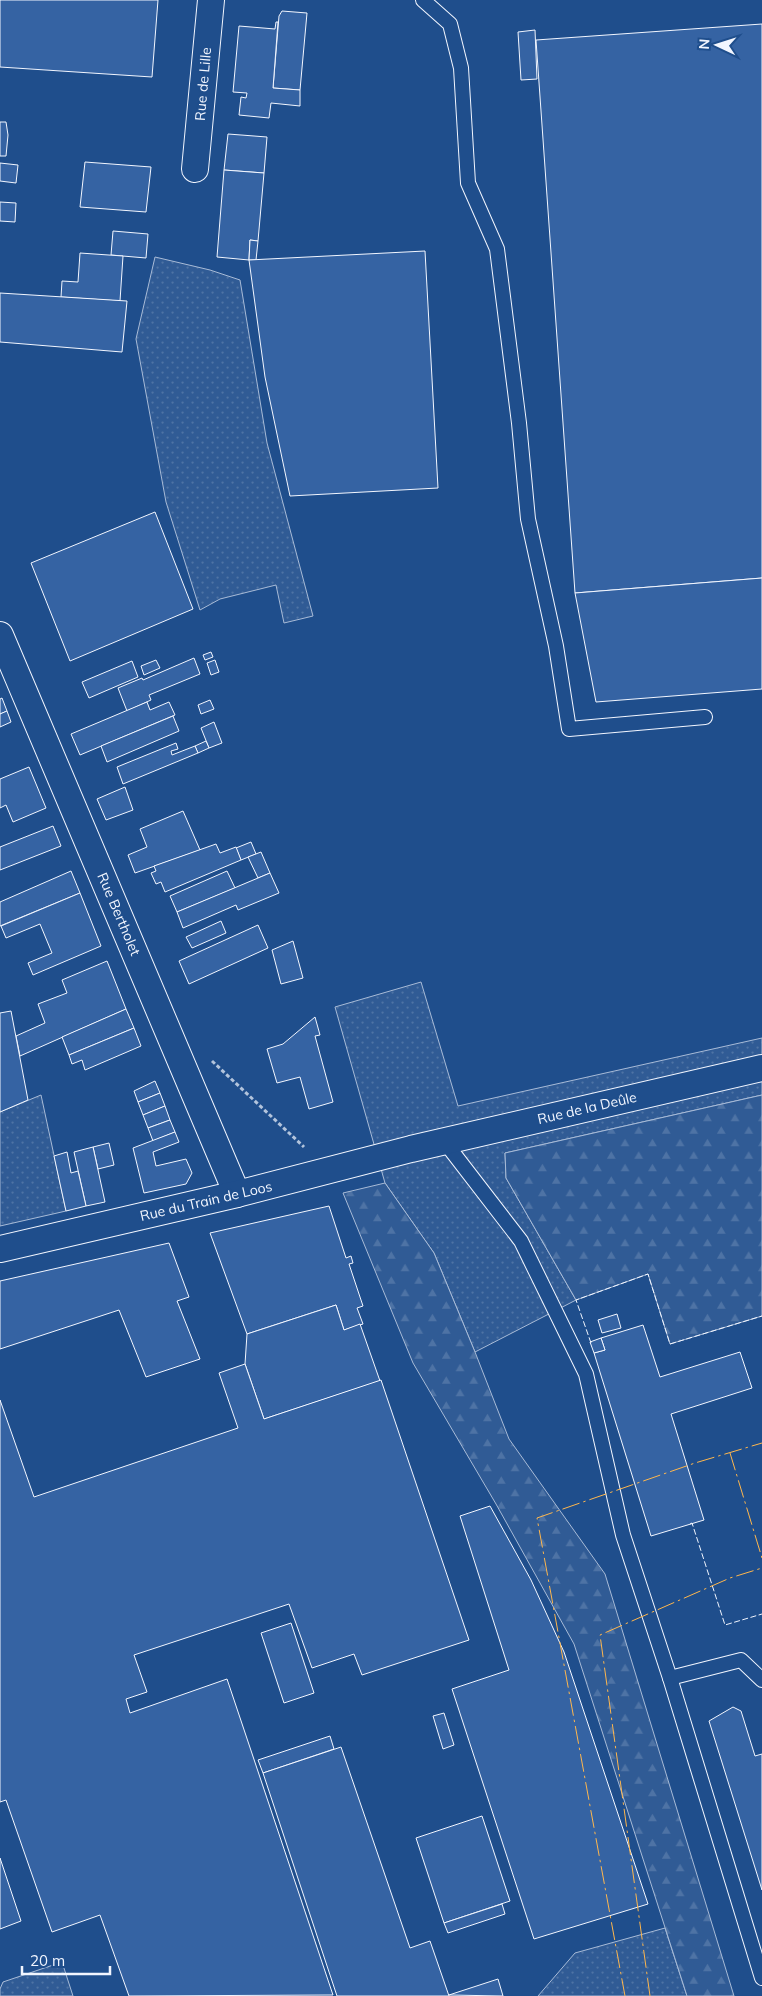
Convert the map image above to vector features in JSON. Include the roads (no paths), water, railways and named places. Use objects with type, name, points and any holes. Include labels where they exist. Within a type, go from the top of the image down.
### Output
[{"type":"street","name":"Rue de Lille","points":[[195,169],[211,0]]},
{"type":"street","name":"Rue Bertholet","points":[[0,635],[238,1194]]},
{"type":"street","name":"Rue de la Deûle","points":[[411,1149],[762,1068]]},
{"type":"street","name":"Rue du Train de Loos","points":[[0,1248],[238,1194],[411,1149]]},
{"type":"lane","points":[[423,0],[450,24],[461,68],[468,183],[498,249],[520,423],[528,519],[556,646],[569,729],[704,717]]},
{"type":"lane","points":[[444,1141],[521,1241],[586,1374],[623,1535],[670,1678],[762,1978]]},
{"type":"lane","points":[[670,1678],[741,1660],[762,1680]]}]
